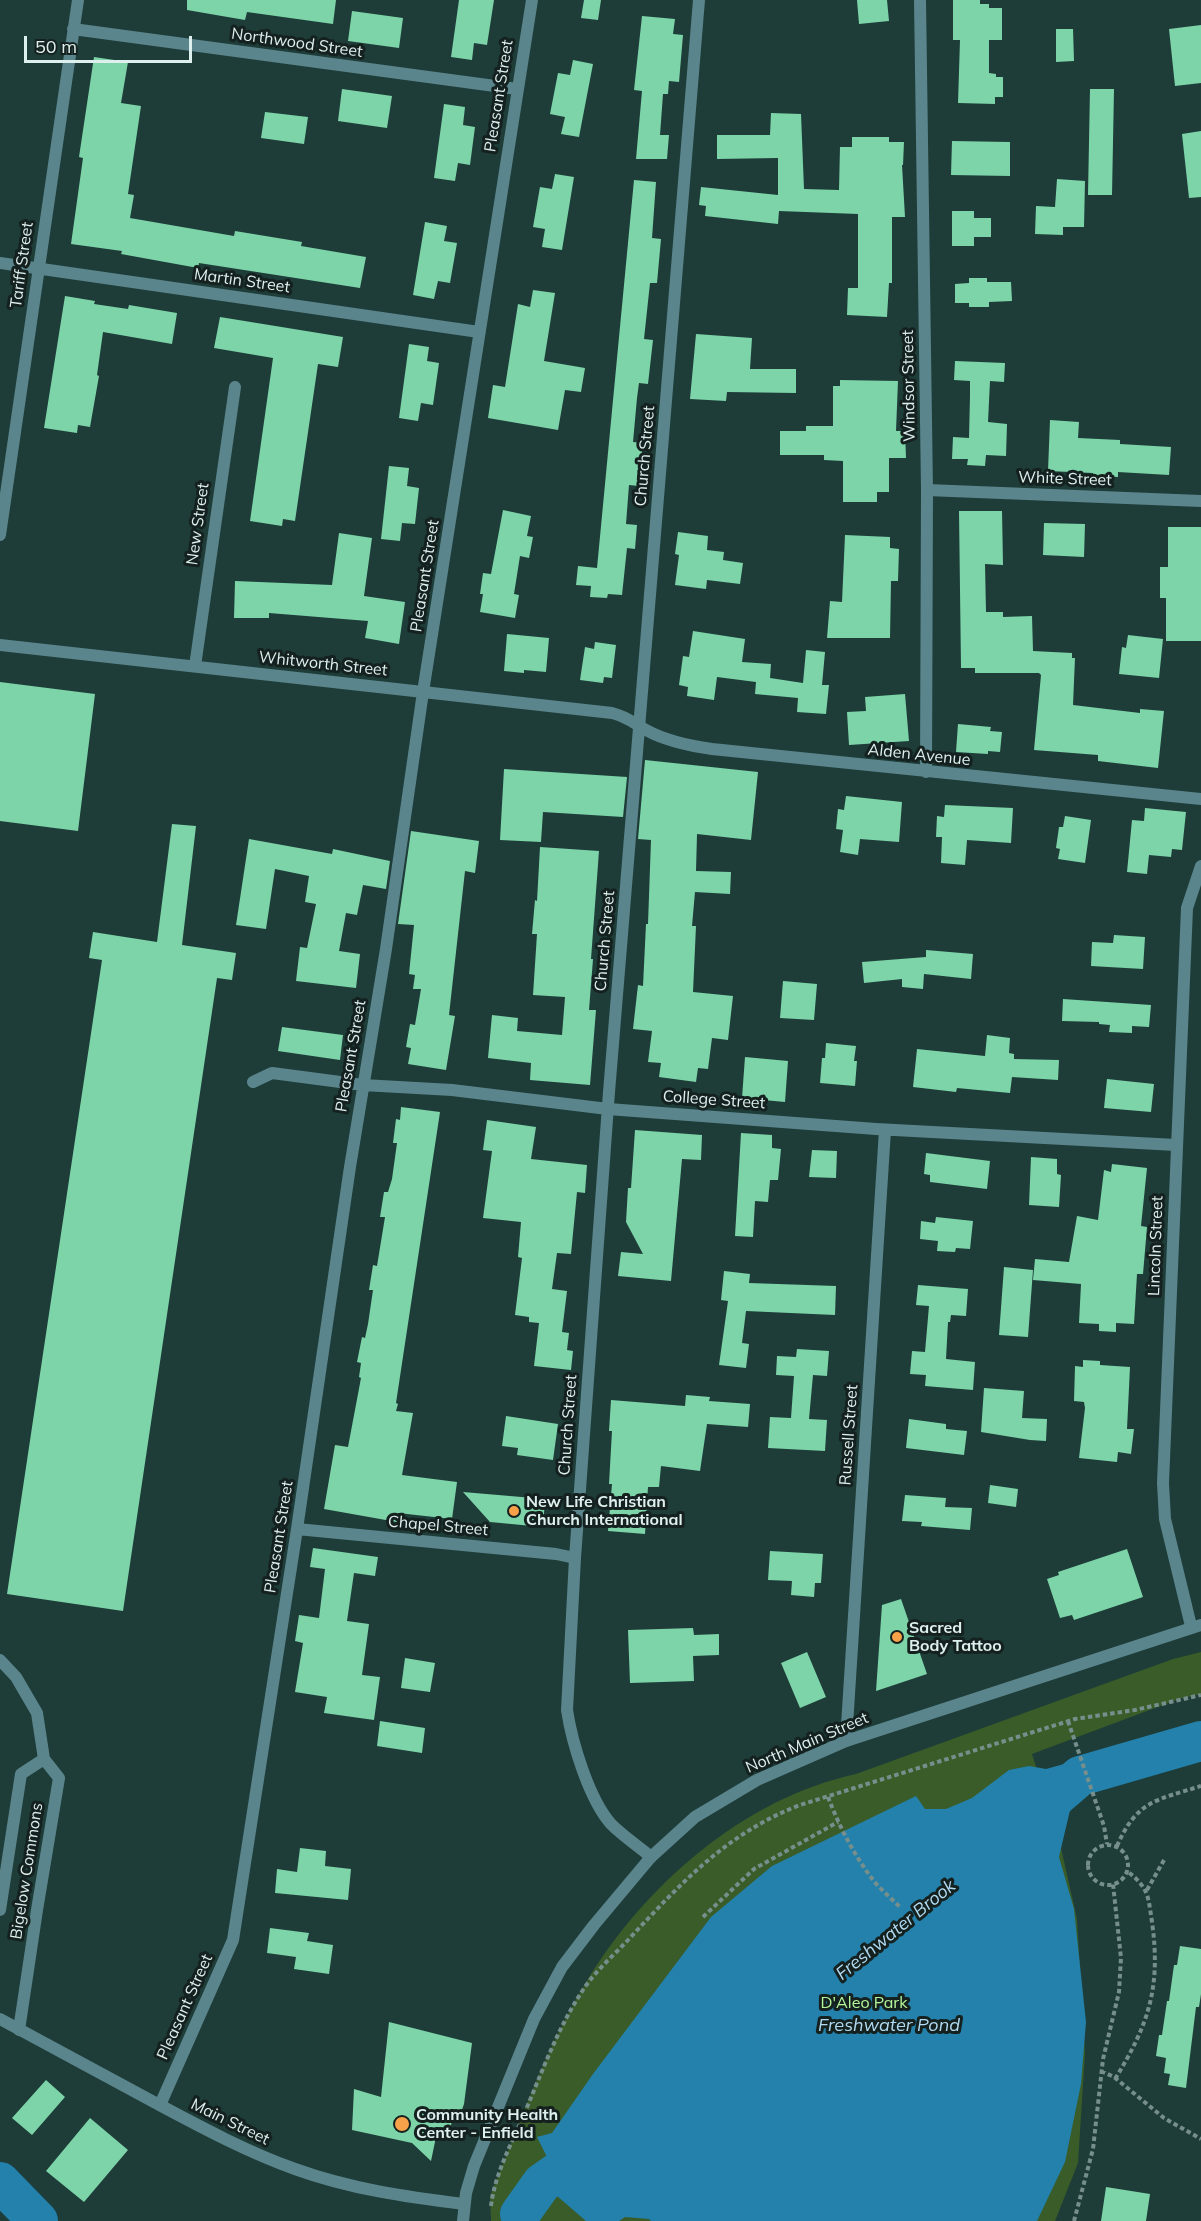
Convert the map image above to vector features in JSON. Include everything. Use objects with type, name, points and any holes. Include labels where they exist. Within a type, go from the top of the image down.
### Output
[{"type":"street","name":"Tariff Street","points":[[0,535],[78,0]]},
{"type":"street","name":"Pleasant Street","points":[[160,2105],[233,1940],[363,1085],[386,949],[423,692],[532,0]]},
{"type":"street","name":"Church Street","points":[[651,1857],[611,1823],[596,1799],[578,1757],[567,1710],[574,1558],[608,1109],[699,0]]},
{"type":"street","name":"Windsor Street","points":[[920,0],[927,490],[926,772]]},
{"type":"street","name":"Northwood Street","points":[[74,28],[517,89]]},
{"type":"street","name":"Martin Street","points":[[0,263],[479,332]]},
{"type":"street","name":"New Street","points":[[195,666],[235,387]]},
{"type":"street","name":"White Street","points":[[927,490],[1201,501]]},
{"type":"street","name":"Whitworth Street","points":[[0,645],[612,712],[639,725]]},
{"type":"street","name":"Alden Avenue","points":[[639,725],[675,742],[700,748],[1201,799]]},
{"type":"street","name":"Lincoln Street","points":[[1196,1626],[1169,1536],[1163,1501],[1187,908],[1201,866]]},
{"type":"street","name":"College Street","points":[[253,1082],[272,1073],[363,1085],[453,1090],[608,1109],[885,1130],[1176,1145]]},
{"type":"street","name":"Russell Street","points":[[846,1741],[885,1130]]},
{"type":"street","name":"Chapel Street","points":[[297,1529],[556,1554],[574,1558]]},
{"type":"street","name":"North Main Street","points":[[463,2221],[464,2204],[474,2166],[534,2019],[556,1977],[594,1925],[651,1857],[695,1817],[747,1786],[846,1741],[1196,1626]]},
{"type":"street","name":"Bigelow Commons","points":[[0,1660],[16,1677],[37,1713],[44,1759],[59,1778],[20,2030]]},
{"type":"street","name":"Bigelow Commons","points":[[0,1910],[21,1774],[44,1759]]},
{"type":"street","name":"Main Street","points":[[0,2019],[257,2155],[298,2170],[384,2193],[464,2204]]},
{"type":"path","points":[[491,2206],[499,2174],[574,2004],[593,1976],[672,1893],[720,1849],[778,1814],[828,1797],[1069,1724],[1087,1716],[1135,1710],[1201,1695]]},
{"type":"path","points":[[1069,1724],[1104,1827],[1107,1844]]},
{"type":"path","points":[[1117,1846],[1130,1820],[1146,1805],[1154,1800],[1201,1786]]},
{"type":"path","points":[[828,1797],[838,1822],[874,1881],[900,1907]]},
{"type":"path","points":[[703,1917],[754,1869],[838,1822]]},
{"type":"path","points":[[1107,1844],[1117,1846],[1126,1855],[1127,1871],[1124,1877],[1113,1884],[1099,1883],[1094,1880],[1087,1868],[1087,1861],[1094,1849],[1107,1844]]},
{"type":"path","points":[[1115,2079],[1136,2044],[1153,1993],[1156,1961],[1147,1890],[1164,1860]]},
{"type":"path","points":[[1127,1871],[1147,1890]]},
{"type":"path","points":[[1074,2221],[1093,2149],[1101,2071],[1119,1992],[1121,1972],[1119,1931],[1113,1884]]},
{"type":"path","points":[[1101,2071],[1115,2079],[1164,2118],[1201,2139]]},
{"type":"green space","name":"Freshwater Pond","points":[[1201,1652],[1201,1694],[1179,1699],[1032,1754],[1059,1839],[1077,1919],[1085,2053],[1078,2163],[1055,2221],[491,2221],[490,2196],[533,2088],[557,2035],[585,1984],[636,1913],[700,1852],[736,1826],[774,1804],[814,1786],[856,1774],[1173,1659]]},
{"type":"water","name":"Freshwater Pond","points":[[1075,1761],[1087,1795],[1071,1806],[1059,1857],[1074,1909],[1086,2022],[1081,2084],[1065,2162],[1037,2221],[651,2221],[625,2217],[619,2221],[586,2221],[535,2177],[550,2163],[537,2137],[552,2133],[593,2074],[711,1917],[772,1866],[916,1796],[925,1809],[946,1809],[972,1798],[1009,1770],[1029,1766],[1046,1769]]},
{"type":"building","points":[[187,0],[336,0],[333,24],[247,12],[245,20],[187,10]]},
{"type":"building","points":[[459,0],[494,0],[487,45],[474,43],[472,60],[451,57]]},
{"type":"building","points":[[584,0],[601,0],[598,20],[581,18]]},
{"type":"building","points":[[857,0],[887,0],[889,21],[859,24]]},
{"type":"building","points":[[953,0],[980,0],[980,4],[989,4],[989,8],[1002,8],[1002,40],[989,40],[989,73],[996,74],[996,77],[1003,77],[1003,97],[995,97],[995,104],[958,103],[960,40],[953,40]]},
{"type":"building","points":[[352,11],[403,18],[399,48],[348,41]]},
{"type":"building","points":[[642,16],[675,19],[673,34],[683,35],[679,82],[669,81],[668,94],[663,94],[660,135],[669,135],[667,159],[636,159],[642,91],[634,90]]},
{"type":"building","points":[[1201,25],[1201,83],[1175,86],[1169,29]]},
{"type":"building","points":[[1056,29],[1073,29],[1074,61],[1056,62]]},
{"type":"building","points":[[94,57],[128,62],[121,103],[141,106],[128,194],[134,195],[130,218],[234,236],[235,231],[302,242],[301,246],[366,257],[360,288],[199,263],[198,268],[121,254],[122,251],[71,244],[83,158],[79,157]]},
{"type":"building","points":[[573,60],[593,64],[579,137],[561,134],[565,117],[550,114],[558,73],[570,75]]},
{"type":"building","points":[[342,89],[392,96],[387,128],[338,121]]},
{"type":"building","points":[[1090,89],[1114,89],[1112,195],[1088,195]]},
{"type":"building","points":[[444,104],[465,107],[463,125],[475,127],[470,165],[458,163],[455,181],[434,178]]},
{"type":"building","points":[[265,112],[308,117],[304,144],[261,138]]},
{"type":"building","points":[[771,113],[801,114],[804,189],[839,190],[840,147],[852,147],[852,137],[889,137],[889,142],[904,142],[902,165],[905,217],[892,217],[892,283],[889,283],[887,317],[847,315],[848,288],[858,288],[858,214],[779,211],[778,224],[705,216],[706,206],[699,205],[701,187],[778,195],[778,158],[717,159],[717,135],[770,135]]},
{"type":"building","points":[[1201,131],[1201,197],[1189,198],[1182,134]]},
{"type":"building","points":[[952,141],[1010,142],[1010,176],[951,175]]},
{"type":"building","points":[[555,174],[574,177],[562,250],[542,247],[545,229],[533,227],[540,187],[552,189]]},
{"type":"building","points":[[1057,179],[1085,181],[1084,227],[1063,227],[1063,235],[1035,234],[1036,206],[1055,207]]},
{"type":"building","points":[[634,180],[656,182],[652,238],[661,239],[657,283],[650,283],[644,339],[653,340],[648,384],[639,383],[633,442],[643,443],[639,486],[629,485],[626,524],[637,525],[635,549],[627,548],[622,595],[608,594],[607,598],[590,597],[591,586],[576,585],[578,566],[597,568]]},
{"type":"building","points":[[952,211],[974,211],[974,218],[991,218],[991,237],[974,237],[974,246],[952,246]]},
{"type":"building","points":[[425,222],[447,226],[444,241],[457,243],[450,283],[438,281],[434,299],[413,295]]},
{"type":"building","points":[[969,278],[987,278],[987,282],[1011,282],[1012,301],[989,302],[989,307],[969,307],[969,303],[955,303],[955,284],[969,283]]},
{"type":"building","points":[[533,290],[555,293],[544,361],[585,368],[581,392],[565,390],[558,430],[488,418],[493,385],[505,387],[518,304],[530,307]]},
{"type":"building","points":[[65,296],[95,301],[94,304],[128,309],[129,305],[177,313],[172,344],[103,332],[97,375],[99,376],[90,427],[78,425],[77,433],[44,428]]},
{"type":"building","points":[[220,317],[343,337],[338,367],[318,364],[295,521],[283,519],[282,526],[250,521],[273,358],[214,348]]},
{"type":"building","points":[[696,334],[752,338],[750,369],[796,369],[796,393],[727,392],[726,401],[690,399]]},
{"type":"building","points":[[409,344],[429,347],[427,361],[439,363],[433,405],[421,403],[418,421],[399,418]]},
{"type":"building","points":[[955,361],[1005,363],[1004,382],[990,381],[988,422],[1007,424],[1006,456],[986,455],[985,466],[967,465],[968,459],[952,459],[953,437],[969,438],[970,381],[954,380]]},
{"type":"building","points":[[840,380],[898,381],[896,431],[905,431],[906,458],[889,458],[889,492],[877,492],[877,502],[843,502],[843,461],[824,460],[824,455],[780,455],[780,431],[806,431],[806,426],[833,426],[833,386],[840,386]]},
{"type":"building","points":[[1050,420],[1079,422],[1078,438],[1120,440],[1120,444],[1171,447],[1169,475],[1118,472],[1118,477],[1093,476],[1093,473],[1048,471]]},
{"type":"building","points":[[389,466],[409,468],[407,486],[419,488],[415,524],[402,523],[400,541],[381,539]]},
{"type":"building","points":[[503,510],[531,516],[527,536],[533,537],[529,558],[520,556],[514,594],[519,595],[515,618],[480,612],[483,573],[491,574]]},
{"type":"building","points":[[959,511],[1002,511],[1003,565],[985,564],[986,612],[1003,612],[1003,617],[1032,616],[1033,651],[1072,653],[1072,658],[1075,658],[1073,705],[1140,713],[1140,709],[1164,711],[1158,768],[1098,761],[1098,755],[1034,750],[1041,675],[1039,673],[975,673],[975,668],[961,668]]},
{"type":"building","points":[[1044,523],[1085,524],[1084,557],[1043,555]]},
{"type":"building","points":[[1168,527],[1201,527],[1201,641],[1166,641],[1166,598],[1160,598],[1160,567],[1168,567]]},
{"type":"building","points":[[678,532],[708,536],[707,550],[724,552],[723,560],[743,563],[740,584],[707,580],[706,589],[675,585],[679,555],[675,554]]},
{"type":"building","points":[[339,533],[372,538],[364,596],[405,602],[399,644],[365,638],[368,621],[269,613],[269,618],[234,618],[235,581],[332,585]]},
{"type":"building","points":[[845,535],[890,537],[890,548],[899,549],[898,581],[891,581],[890,638],[827,638],[830,601],[842,602]]},
{"type":"building","points":[[693,631],[745,639],[742,662],[771,664],[770,678],[803,683],[806,650],[825,652],[822,685],[829,685],[826,714],[797,712],[798,698],[755,694],[756,682],[717,677],[714,700],[687,696],[688,687],[679,685],[683,656],[689,657]]},
{"type":"building","points":[[507,634],[549,638],[546,672],[504,671]]},
{"type":"building","points":[[1128,635],[1163,639],[1159,678],[1119,674],[1122,647],[1126,648]]},
{"type":"building","points":[[595,642],[616,645],[612,678],[604,677],[603,683],[580,680],[585,647],[594,649]]},
{"type":"building","points":[[0,682],[95,694],[78,831],[0,821]]},
{"type":"building","points":[[905,694],[909,741],[849,745],[847,712],[866,711],[865,697]]},
{"type":"building","points":[[958,724],[991,727],[990,731],[1002,732],[1000,752],[988,751],[988,754],[956,752]]},
{"type":"building","points":[[645,760],[758,772],[751,840],[697,834],[696,871],[731,872],[730,894],[695,892],[692,926],[696,926],[693,992],[733,996],[728,1040],[712,1038],[708,1069],[698,1068],[696,1082],[659,1077],[661,1063],[648,1062],[652,1031],[633,1029],[638,985],[643,986],[646,924],[648,924],[651,840],[638,839]]},
{"type":"building","points":[[504,769],[627,777],[623,817],[543,812],[541,842],[500,840]]},
{"type":"building","points":[[846,796],[902,802],[899,842],[860,839],[858,855],[840,852],[843,830],[836,829],[838,809],[844,810]]},
{"type":"building","points":[[945,805],[1013,808],[1011,843],[967,840],[965,865],[941,863],[942,837],[936,837],[937,816],[944,817]]},
{"type":"building","points":[[1145,808],[1186,812],[1182,850],[1172,849],[1171,857],[1149,855],[1147,874],[1127,872],[1132,820],[1144,821]]},
{"type":"building","points":[[1065,816],[1091,820],[1085,863],[1058,859],[1060,849],[1056,848],[1059,827],[1063,827]]},
{"type":"building","points":[[172,824],[196,826],[182,945],[236,953],[232,980],[217,978],[123,1611],[7,1594],[102,960],[89,958],[93,932],[157,942]]},
{"type":"building","points":[[411,831],[479,841],[475,873],[465,871],[449,1015],[455,1016],[446,1070],[408,1064],[411,1048],[406,1047],[410,1024],[415,1025],[421,989],[413,989],[415,975],[409,974],[414,925],[398,924]]},
{"type":"building","points":[[249,839],[332,854],[333,849],[390,861],[386,889],[363,885],[357,915],[346,913],[339,951],[360,954],[356,988],[296,981],[300,947],[307,948],[316,904],[305,902],[309,876],[275,869],[266,929],[236,925]]},
{"type":"building","points":[[540,847],[599,851],[589,1010],[596,1010],[590,1085],[530,1080],[531,1063],[488,1058],[492,1015],[518,1018],[517,1031],[562,1035],[565,997],[533,995],[537,934],[532,934],[535,900],[537,901]]},
{"type":"building","points":[[1114,935],[1145,937],[1143,969],[1091,966],[1092,942],[1113,943]]},
{"type":"building","points":[[926,950],[973,954],[971,979],[924,974],[923,989],[902,987],[902,979],[864,983],[862,962],[926,957]]},
{"type":"building","points":[[783,981],[817,984],[814,1020],[780,1018]]},
{"type":"building","points":[[1063,999],[1151,1005],[1149,1027],[1132,1026],[1132,1033],[1109,1032],[1110,1025],[1099,1024],[1099,1022],[1062,1021]]},
{"type":"building","points":[[282,1027],[343,1035],[340,1060],[278,1051]]},
{"type":"building","points":[[987,1035],[1010,1038],[1009,1053],[1014,1054],[1014,1059],[1059,1060],[1058,1080],[1012,1077],[1010,1093],[957,1088],[956,1092],[913,1087],[917,1049],[985,1056]]},
{"type":"building","points":[[826,1043],[856,1046],[855,1086],[820,1083]]},
{"type":"building","points":[[745,1057],[788,1061],[785,1102],[742,1098]]},
{"type":"building","points":[[1107,1079],[1154,1084],[1151,1112],[1104,1108]]},
{"type":"building","points":[[401,1107],[440,1112],[396,1403],[398,1404],[396,1411],[413,1413],[402,1475],[457,1482],[452,1519],[398,1513],[397,1522],[324,1509],[335,1445],[348,1447],[361,1378],[359,1377],[361,1363],[357,1362],[362,1337],[365,1338],[368,1324],[373,1290],[369,1290],[373,1265],[377,1266],[385,1217],[380,1217],[384,1192],[388,1192],[392,1179],[397,1143],[393,1143],[396,1119],[400,1120]]},
{"type":"building","points":[[487,1120],[536,1127],[531,1159],[587,1165],[585,1193],[577,1192],[571,1254],[557,1253],[552,1289],[567,1291],[562,1332],[569,1333],[567,1350],[573,1351],[571,1370],[534,1366],[539,1323],[529,1322],[529,1317],[515,1315],[522,1258],[518,1257],[521,1222],[483,1218],[492,1151],[483,1150]]},
{"type":"building","points":[[635,1130],[702,1135],[701,1160],[682,1159],[671,1281],[618,1276],[621,1252],[643,1254],[626,1222]]},
{"type":"building","points":[[741,1133],[772,1135],[772,1148],[781,1149],[778,1180],[770,1180],[768,1202],[755,1201],[753,1237],[735,1236]]},
{"type":"building","points":[[812,1150],[837,1151],[836,1178],[809,1177]]},
{"type":"building","points":[[926,1153],[990,1161],[987,1189],[930,1182],[930,1175],[924,1174]]},
{"type":"building","points":[[1031,1157],[1057,1159],[1057,1174],[1061,1175],[1059,1207],[1029,1205]]},
{"type":"building","points":[[1112,1164],[1147,1168],[1141,1226],[1147,1227],[1143,1274],[1137,1274],[1134,1324],[1116,1323],[1116,1332],[1099,1331],[1099,1324],[1079,1323],[1081,1284],[1033,1280],[1035,1259],[1069,1262],[1077,1216],[1098,1220],[1104,1170],[1111,1172]]},
{"type":"building","points":[[936,1217],[973,1221],[970,1249],[956,1248],[955,1252],[937,1251],[938,1241],[920,1239],[921,1221],[935,1223]]},
{"type":"building","points":[[1004,1267],[1033,1270],[1028,1337],[999,1335]]},
{"type":"building","points":[[724,1271],[750,1274],[749,1283],[836,1286],[835,1315],[746,1311],[742,1343],[749,1344],[746,1368],[719,1365],[728,1301],[721,1300]]},
{"type":"building","points":[[918,1285],[968,1289],[966,1316],[951,1315],[950,1322],[948,1322],[946,1359],[975,1362],[973,1390],[925,1386],[926,1375],[910,1374],[912,1351],[925,1352],[929,1306],[916,1305]]},
{"type":"building","points":[[797,1349],[829,1351],[827,1376],[813,1375],[809,1419],[827,1420],[825,1451],[768,1448],[770,1417],[791,1418],[794,1376],[776,1375],[777,1356],[796,1357]]},
{"type":"building","points":[[1083,1360],[1100,1361],[1100,1365],[1130,1367],[1127,1429],[1134,1429],[1131,1454],[1118,1452],[1117,1462],[1079,1458],[1085,1408],[1084,1402],[1074,1401],[1075,1366],[1083,1367]]},
{"type":"building","points":[[984,1388],[1024,1391],[1022,1418],[1047,1419],[1046,1441],[981,1432]]},
{"type":"building","points":[[686,1395],[710,1397],[709,1401],[750,1404],[748,1427],[707,1424],[700,1471],[661,1466],[659,1487],[648,1487],[645,1534],[608,1531],[612,1484],[609,1484],[611,1400],[685,1406]]},
{"type":"building","points":[[506,1416],[558,1424],[553,1460],[517,1455],[518,1448],[502,1446]]},
{"type":"building","points":[[909,1419],[946,1424],[946,1429],[967,1431],[964,1455],[906,1448]]},
{"type":"building","points":[[990,1485],[1018,1489],[1016,1507],[988,1503]]},
{"type":"building","name":"New Life Christian Church International","points":[[463,1492],[545,1499],[543,1527],[490,1522]]},
{"type":"building","points":[[905,1495],[946,1498],[945,1507],[972,1508],[970,1530],[921,1526],[922,1522],[902,1521]]},
{"type":"building","points":[[313,1548],[378,1557],[375,1576],[354,1573],[347,1621],[369,1624],[362,1675],[380,1677],[374,1720],[324,1713],[327,1697],[295,1692],[303,1643],[295,1641],[299,1615],[319,1618],[325,1569],[310,1567]]},
{"type":"building","points":[[1127,1549],[1143,1597],[1074,1620],[1072,1615],[1060,1618],[1047,1579],[1059,1575],[1058,1572]]},
{"type":"building","points":[[770,1551],[823,1554],[821,1583],[815,1583],[814,1597],[791,1595],[792,1581],[768,1580]]},
{"type":"building","points":[[901,1599],[927,1674],[876,1691],[882,1605]]},
{"type":"building","points":[[693,1628],[694,1635],[719,1634],[719,1655],[693,1656],[694,1681],[630,1683],[628,1630]]},
{"type":"building","points":[[807,1652],[826,1697],[800,1708],[781,1663]]},
{"type":"building","points":[[405,1658],[435,1663],[430,1692],[401,1688]]},
{"type":"building","points":[[380,1721],[425,1728],[422,1753],[377,1746]]},
{"type":"building","points":[[300,1848],[326,1851],[325,1866],[351,1869],[348,1900],[275,1893],[277,1869],[297,1872]]},
{"type":"building","points":[[270,1928],[309,1933],[307,1941],[333,1945],[329,1974],[294,1969],[296,1957],[267,1953]]},
{"type":"building","points":[[1180,1946],[1201,1949],[1201,1994],[1199,2007],[1196,2007],[1186,2088],[1168,2085],[1170,2074],[1164,2073],[1166,2058],[1156,2056],[1167,2001],[1169,2001],[1174,1965],[1177,1965]]},
{"type":"building","points":[[389,2022],[472,2043],[464,2104],[458,2121],[453,2118],[447,2139],[436,2137],[431,2161],[412,2143],[352,2130],[354,2089],[381,2097]]},
{"type":"building","points":[[46,2080],[65,2097],[32,2135],[12,2118]]},
{"type":"building","points":[[90,2118],[128,2150],[84,2202],[46,2171]]},
{"type":"building","points":[[1106,2187],[1150,2194],[1146,2221],[1101,2221]]},
{"type":"waterway","name":"Freshwater Brook","points":[[1037,1813],[1080,1776],[1201,1741]]},
{"type":"waterway","name":"Freshwater Brook","points":[[520,2214],[542,2183],[586,2152]]},
{"type":"waterway","name":"Freshwater Brook","points":[[0,2182],[38,2221]]},
{"type":"place","name":"New Life Christian Church International","points":[[514,1511]]},
{"type":"place","name":"Sacred Body Tattoo","points":[[897,1637]]},
{"type":"place","name":"Community Health Center - Enfield","points":[[402,2124]]},
{"type":"park label","name":"D'Aleo Park","points":[[864,2003]]}]
